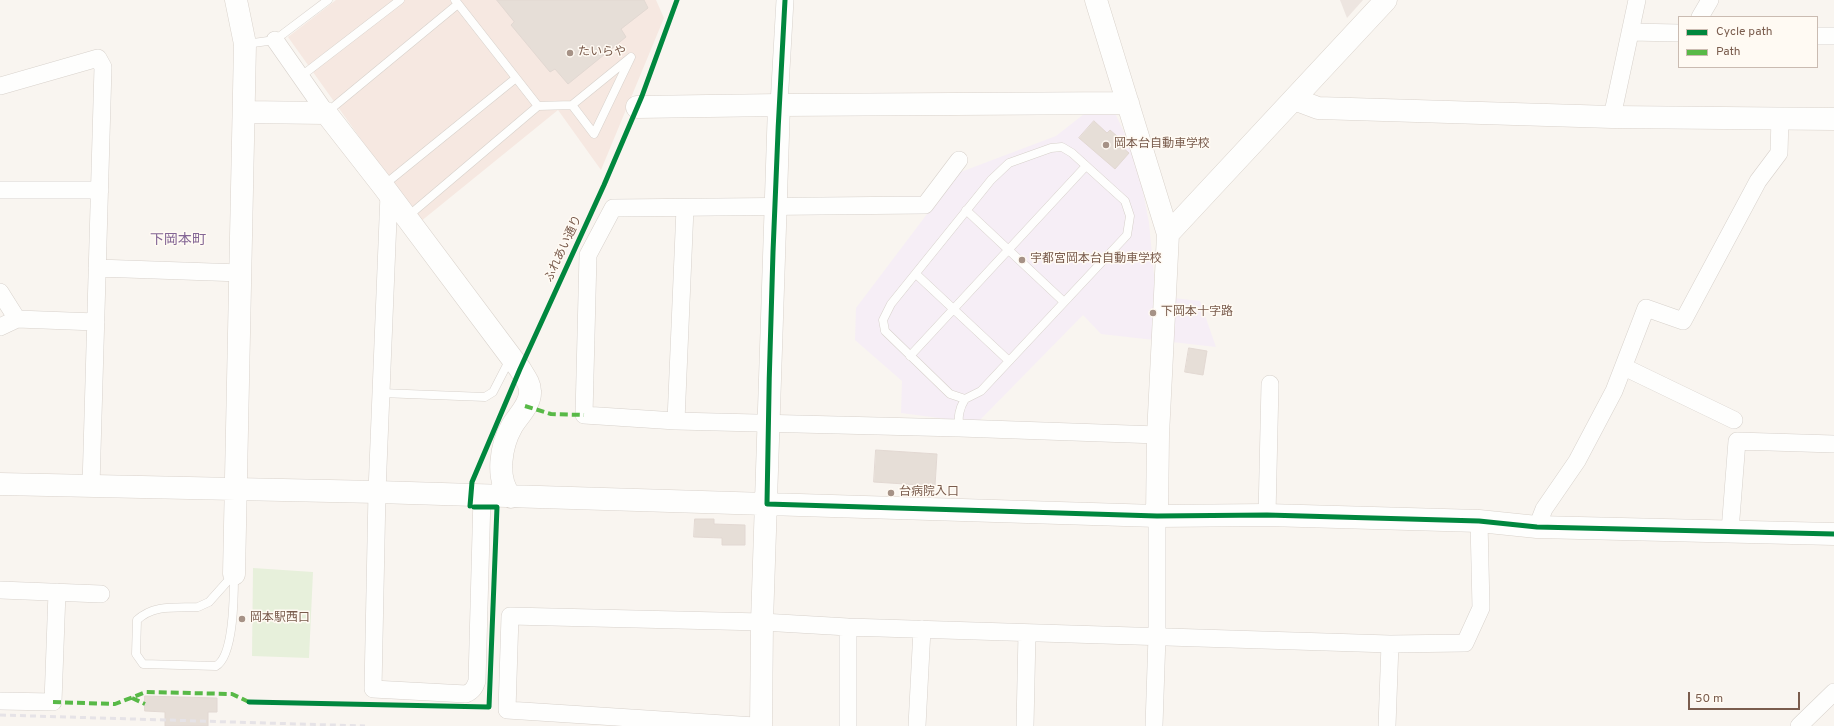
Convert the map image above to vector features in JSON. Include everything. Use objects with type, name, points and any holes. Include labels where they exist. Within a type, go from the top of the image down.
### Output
[{"type":"street","points":[[234,574],[237,489],[245,44],[236,0]]},
{"type":"street","points":[[761,726],[762,622],[767,504],[768,423],[778,105],[785,0]]},
{"type":"street","points":[[1096,0],[1168,234],[1158,435],[1157,636],[1154,726]]},
{"type":"street","points":[[1168,234],[1386,0]]},
{"type":"street","points":[[1612,117],[1637,0]]},
{"type":"street","points":[[1701,16],[1710,0]]},
{"type":"street","points":[[1630,32],[1678,33]]},
{"type":"street","points":[[1818,36],[1834,36]]},
{"type":"street","points":[[275,40],[326,114],[386,190],[511,357],[529,384],[530,392],[528,400],[511,428],[504,451],[502,465],[503,477],[506,492],[511,497]]},
{"type":"street","points":[[0,86],[98,58],[103,67],[91,486]]},
{"type":"street","points":[[1294,99],[1318,108],[1612,117],[1834,119]]},
{"type":"street","points":[[637,107],[1128,103]]},
{"type":"street","points":[[244,112],[326,114]]},
{"type":"street","points":[[1537,527],[1544,510],[1577,461],[1614,391],[1646,308],[1683,321],[1758,182],[1779,153],[1780,118]]},
{"type":"street","points":[[959,160],[925,204],[613,208],[588,255],[584,415],[676,421],[959,428],[1158,435]]},
{"type":"street","points":[[0,190],[100,190]]},
{"type":"street","points":[[386,190],[381,393],[376,492],[373,689],[466,694],[472,691],[477,681],[482,496]]},
{"type":"street","points":[[676,421],[686,208]]},
{"type":"street","points":[[97,268],[241,273]]},
{"type":"street","points":[[0,292],[17,319]]},
{"type":"street","points":[[0,327],[17,319],[96,322]]},
{"type":"street","points":[[1624,367],[1734,420]]},
{"type":"street","points":[[1267,515],[1270,384]]},
{"type":"street","points":[[1730,531],[1737,441],[1834,444]]},
{"type":"street","points":[[0,484],[376,492],[1157,516],[1267,515],[1479,521],[1537,527],[1834,534]]},
{"type":"street","points":[[755,726],[507,710],[510,616],[762,622],[848,627],[1390,644],[1465,643],[1481,608],[1479,521]]},
{"type":"street","points":[[0,590],[101,594]]},
{"type":"street","points":[[0,701],[53,702],[57,592]]},
{"type":"street","points":[[848,627],[848,726]]},
{"type":"street","points":[[917,726],[922,629]]},
{"type":"street","points":[[1025,726],[1027,633]]},
{"type":"street","points":[[1387,726],[1390,644]]},
{"type":"street","points":[[1799,726],[1834,692]]},
{"type":"lane","points":[[245,44],[275,40],[328,0]]},
{"type":"lane","points":[[300,77],[400,0]]},
{"type":"lane","points":[[326,114],[457,2],[538,106]]},
{"type":"lane","points":[[406,217],[538,106],[572,104],[631,57],[594,134],[572,104]]},
{"type":"lane","points":[[386,190],[516,78]]},
{"type":"lane","points":[[959,428],[959,410],[965,399],[981,391],[1127,235],[1130,216],[1125,201],[1072,153],[1062,147],[1051,148],[1009,163],[991,180],[916,274],[890,304],[883,320],[885,331],[910,356],[950,394],[965,399]]},
{"type":"lane","points":[[910,356],[1086,166]]},
{"type":"lane","points":[[966,210],[1064,302]]},
{"type":"lane","points":[[916,274],[1009,361]]},
{"type":"lane","points":[[381,393],[485,397],[493,392],[511,357]]},
{"type":"lane","points":[[234,574],[233,618],[225,652],[220,664],[216,666],[143,664],[136,654],[137,620],[145,612],[158,608],[204,606],[234,574]]},
{"type":"shaded area","points":[[336,0],[656,0],[664,18],[601,170],[558,110],[420,222],[288,37]]},
{"type":"shaded area","points":[[1340,0],[1363,0],[1347,18]]},
{"type":"shaded area","name":"宇都宮岡本台自動車学校","points":[[1115,113],[1137,160],[1149,223],[1156,296],[1200,301],[1216,347],[1101,334],[1083,315],[977,423],[901,413],[902,381],[855,340],[856,308],[958,173],[1056,136],[1084,114]]},
{"type":"green space","points":[[253,568],[313,572],[309,658],[252,656]]},
{"type":"building","name":"たいらや","points":[[497,0],[644,0],[648,8],[621,29],[626,37],[568,84],[555,69],[550,72],[511,25],[514,22]]},
{"type":"building","name":"岡本台自動車学校","points":[[1094,121],[1107,133],[1110,130],[1125,143],[1122,147],[1129,153],[1115,169],[1079,138]]},
{"type":"building","points":[[1189,348],[1207,351],[1203,375],[1185,372]]},
{"type":"building","points":[[876,450],[937,454],[935,486],[874,482]]},
{"type":"building","points":[[695,519],[714,519],[714,524],[745,525],[745,545],[722,545],[722,538],[694,537]]},
{"type":"building","points":[[145,696],[217,698],[217,712],[208,712],[208,726],[165,726],[165,712],[145,711]]},
{"type":"railway","points":[[0,715],[365,726]]},
{"type":"marked path","points":[[525,406],[551,414],[584,415]]},
{"type":"marked path","points":[[53,702],[115,704],[146,692],[232,694],[249,702]]},
{"type":"marked path","points":[[132,698],[145,704]]},
{"type":"cycle path","name":"ふれあい通り","points":[[470,506],[472,482],[520,369],[604,185],[642,96],[677,0]]},
{"type":"cycle path","points":[[785,0],[773,252],[767,504],[1157,516],[1267,515],[1479,521],[1537,527],[1834,534]]},
{"type":"cycle path","points":[[249,702],[489,707],[497,507],[474,507]]},
{"type":"place","name":"たいらや","points":[[570,53]]},
{"type":"place","name":"岡本台自動車学校","points":[[1106,145]]},
{"type":"place","name":"宇都宮岡本台自動車学校","points":[[1022,260]]},
{"type":"place","name":"下岡本十字路","points":[[1153,313]]},
{"type":"place","name":"台病院入口","points":[[891,493]]},
{"type":"place","name":"岡本駅西口","points":[[242,619]]},
{"type":"district","name":"下岡本町","points":[[178,241]]}]
